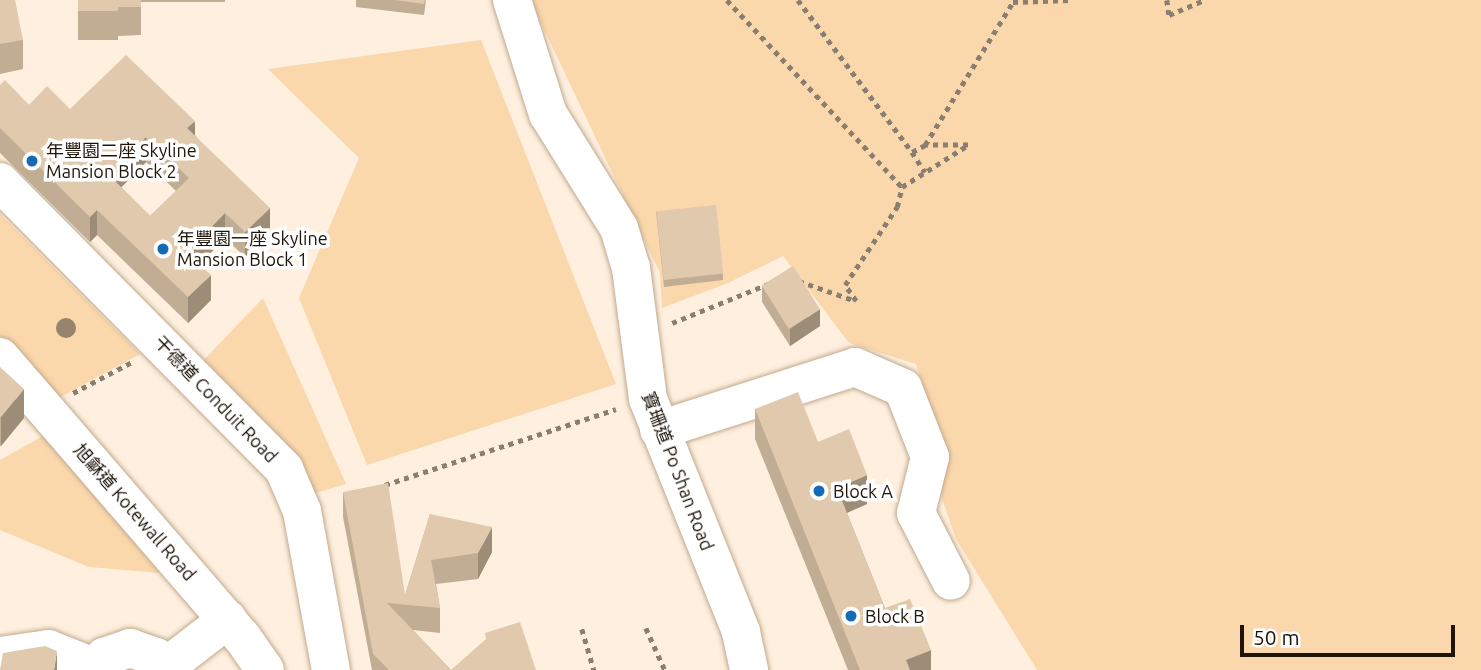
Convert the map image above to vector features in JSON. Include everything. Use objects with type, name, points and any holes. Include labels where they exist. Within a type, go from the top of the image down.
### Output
[{"type":"street","name":"寶珊道 Po Shan Road","points":[[512,0],[548,114],[619,228],[631,268],[648,399],[741,632],[749,670]]},
{"type":"street","name":"干德道 Conduit Road","points":[[0,182],[284,469],[302,511],[331,670]]},
{"type":"street","name":"旭龢道 Kotewall Road","points":[[0,357],[228,620],[265,670]]},
{"type":"street","points":[[659,430],[855,367],[903,388],[930,457],[916,513],[951,581]]},
{"type":"street","points":[[0,656],[48,649],[93,668],[116,650],[130,648],[144,650],[167,668],[228,620]]},
{"type":"path","points":[[727,0],[902,187]]},
{"type":"path","points":[[798,0],[925,172]]},
{"type":"path","points":[[925,145],[1013,2],[1070,0]]},
{"type":"path","points":[[1167,0],[1169,15],[1205,0]]},
{"type":"path","points":[[786,277],[856,301],[845,285],[897,207],[902,187],[968,145],[925,145],[912,152]]},
{"type":"path","points":[[640,337],[774,282]]},
{"type":"path","points":[[38,400],[52,388],[61,400],[138,358]]},
{"type":"path","points":[[376,488],[625,406]]},
{"type":"path","points":[[646,628],[665,670]]},
{"type":"path","points":[[582,629],[594,670]]},
{"type":"shaded area","points":[[530,0],[1481,0],[1481,670],[1037,670],[956,539],[941,496],[943,447],[916,364],[849,343],[783,256],[728,283],[662,308],[660,273]]},
{"type":"shaded area","points":[[481,40],[616,384],[367,465],[299,298],[359,158],[268,69]]},
{"type":"shaded area","points":[[0,214],[140,354],[57,399],[0,336]]},
{"type":"shaded area","points":[[263,298],[346,484],[312,494],[202,362]]},
{"type":"shaded area","points":[[43,436],[160,573],[89,567],[0,530],[0,460]]},
{"type":"building","points":[[0,0],[15,0],[23,40],[0,44]]},
{"type":"building","points":[[78,0],[141,0],[141,7],[118,7],[118,11],[78,11]]},
{"type":"building","points":[[395,0],[425,0],[424,4]]},
{"type":"building","points":[[126,55],[195,121],[187,128],[270,208],[245,232],[225,213],[187,252],[211,275],[188,297],[97,210],[90,217],[0,128],[0,85],[5,80],[29,105],[47,86],[70,109]],"holes":[[[146,137],[189,178],[150,216],[109,175]]]},
{"type":"building","points":[[716,205],[723,274],[664,280],[656,211]]},
{"type":"building","points":[[793,266],[820,309],[789,329],[762,286]]},
{"type":"building","points":[[0,367],[24,389],[1,417],[0,416]]},
{"type":"building","points":[[798,392],[818,442],[849,429],[867,475],[837,488],[885,608],[910,599],[931,650],[906,660],[910,670],[860,670],[755,409]]},
{"type":"building","points":[[388,483],[405,595],[430,514],[492,527],[478,553],[431,560],[440,608],[387,603],[451,670],[389,670],[373,654],[343,492]]},
{"type":"building","points":[[520,622],[536,670],[451,670],[486,639],[485,633]]},
{"type":"building","points":[[45,646],[57,651],[54,670],[0,670],[3,653]]},
{"type":"place","name":"年豐園二座 Skyline Mansion Block 2","points":[[32,161]]},
{"type":"place","name":"年豐園一座 Skyline Mansion Block 1","points":[[163,249]]},
{"type":"place","name":"Block A","points":[[819,491]]},
{"type":"place","name":"Block B","points":[[851,616]]}]
